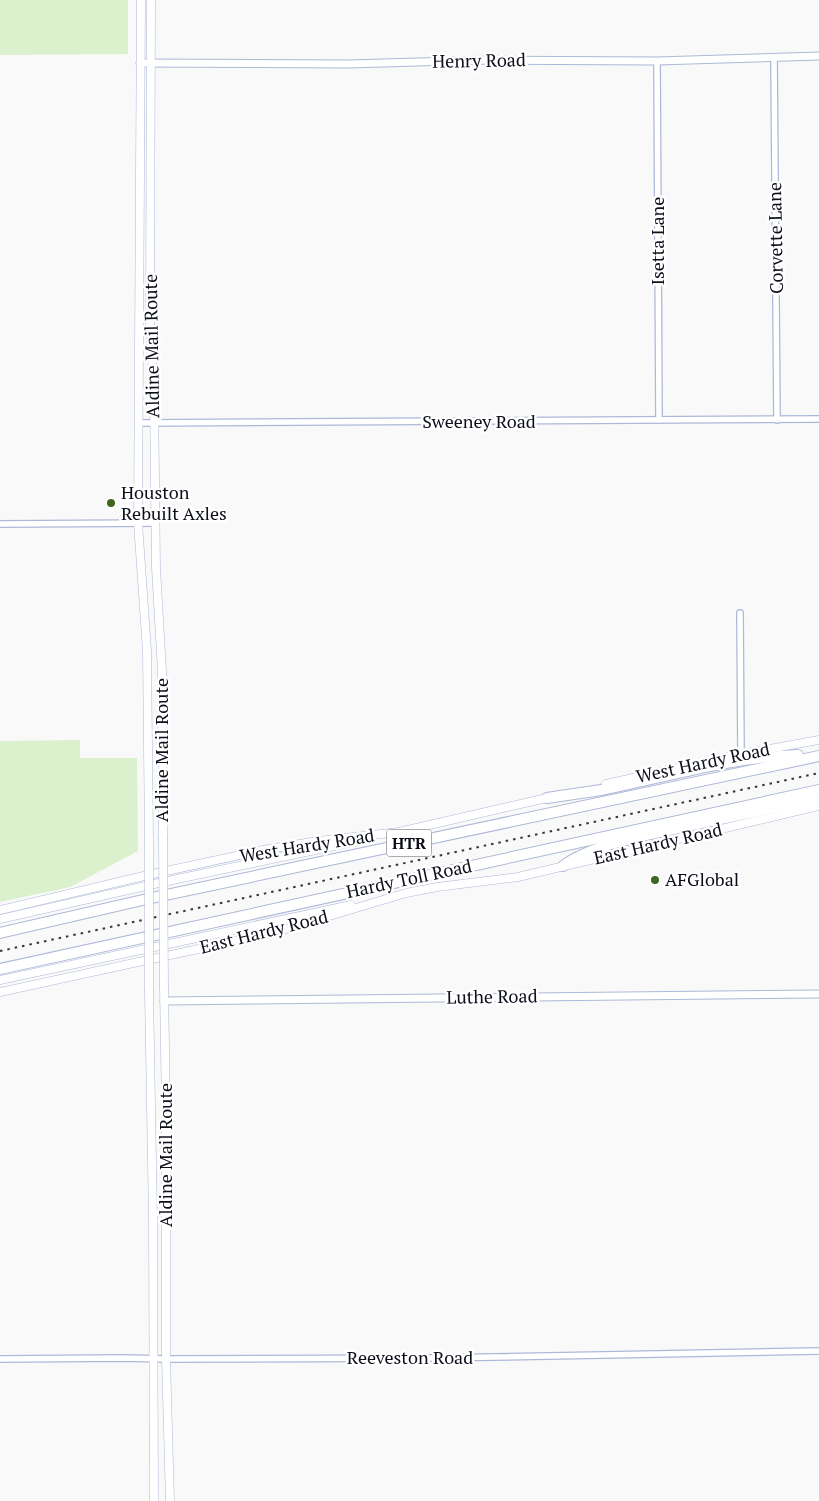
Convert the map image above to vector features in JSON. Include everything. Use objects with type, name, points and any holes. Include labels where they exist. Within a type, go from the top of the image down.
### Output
[{"type":"highway","points":[[547,798],[599,790],[690,770],[774,756],[819,755]]},
{"type":"highway","name":"Hardy Toll Road","points":[[0,933],[156,897],[819,755]]},
{"type":"highway","name":"Hardy Toll Road","points":[[0,969],[819,790]]},
{"type":"highway","points":[[563,866],[573,859],[602,847],[648,834],[819,798]]},
{"type":"main road","name":"Aldine Mail Route","points":[[141,0],[138,523],[147,651],[154,1501]]},
{"type":"main road","name":"Aldine Mail Route","points":[[151,0],[150,322],[153,380],[156,568],[160,621],[163,743],[166,1359],[170,1501]]},
{"type":"main road","points":[[140,173],[150,172]]},
{"type":"main road","points":[[140,282],[151,282]]},
{"type":"main road","points":[[140,382],[153,380]]},
{"type":"main road","points":[[144,622],[160,621]]},
{"type":"main road","name":"West Hardy Road","points":[[0,910],[263,850],[318,841],[399,832],[741,754],[819,740]]},
{"type":"main road","points":[[148,746],[163,743]]},
{"type":"main road","name":"East Hardy Road","points":[[0,992],[276,932],[436,887],[518,877],[819,806]]},
{"type":"main road","points":[[0,919],[399,832]]},
{"type":"main road","points":[[0,980],[406,894]]},
{"type":"main road","points":[[150,1111],[166,1111]]},
{"type":"main road","points":[[153,1218],[166,1219]]},
{"type":"main road","points":[[154,1481],[169,1481]]},
{"type":"street","name":"Henry Road","points":[[140,63],[349,64],[485,60],[657,61],[819,56]]},
{"type":"street","name":"Corvette Lane","points":[[774,57],[778,420]]},
{"type":"street","name":"Isetta Lane","points":[[657,61],[659,420]]},
{"type":"street","name":"Sweeney Road","points":[[139,423],[819,419]]},
{"type":"street","points":[[0,524],[155,523]]},
{"type":"street","points":[[740,613],[741,754]]},
{"type":"street","name":"Luthe Road","points":[[164,1001],[819,994]]},
{"type":"street","name":"Reeveston Road","points":[[0,1360],[436,1358],[819,1352]]},
{"type":"green space","points":[[0,0],[128,0],[128,54],[0,55]]},
{"type":"green space","points":[[80,740],[80,758],[137,758],[138,851],[70,887],[0,902],[0,741]]},
{"type":"railway","points":[[0,951],[819,773]]},
{"type":"place","name":"Houston Rebuilt Axles","points":[[111,503]]},
{"type":"place","name":"AFGlobal","points":[[655,880]]}]
